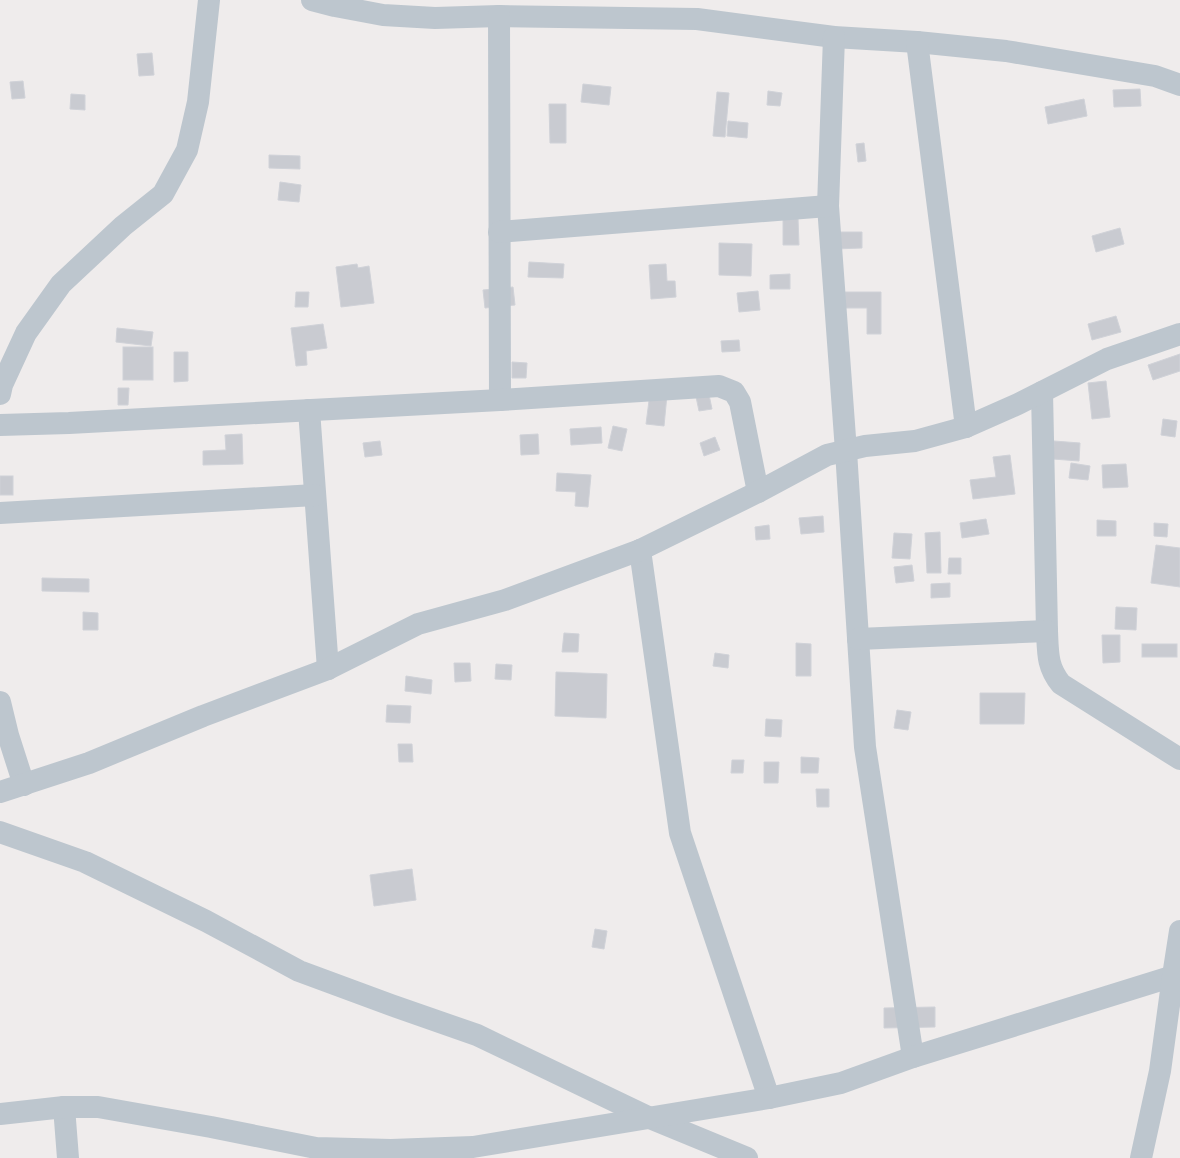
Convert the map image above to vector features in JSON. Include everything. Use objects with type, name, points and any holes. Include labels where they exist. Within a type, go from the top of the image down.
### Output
[{"type":"street","points":[[0,394],[2,386],[26,333],[61,284],[123,226],[163,194],[187,150],[198,102],[209,0]]},
{"type":"street","points":[[312,0],[383,15],[435,18],[499,16],[697,19],[834,37],[917,42],[1006,51],[1155,76],[1180,85]]},
{"type":"street","points":[[499,16],[500,400]]},
{"type":"street","points":[[834,37],[828,206],[846,451],[865,747],[913,1057]]},
{"type":"street","points":[[917,42],[966,427]]},
{"type":"street","points":[[499,232],[828,206]]},
{"type":"street","points":[[0,792],[89,763],[203,716],[328,669],[418,624],[505,600],[640,550],[758,492],[827,455],[865,446],[915,441],[966,427],[1042,392],[1107,359],[1180,334]]},
{"type":"street","points":[[0,425],[69,423],[500,400],[719,386],[734,392],[740,402],[758,492]]},
{"type":"street","points":[[1042,392],[1047,631],[1050,666],[1061,684],[1180,759]]},
{"type":"street","points":[[309,410],[328,669]]},
{"type":"street","points":[[0,513],[315,495]]},
{"type":"street","points":[[640,550],[680,834],[769,1098]]},
{"type":"street","points":[[858,639],[1047,631]]},
{"type":"street","points":[[0,702],[8,736],[24,784]]},
{"type":"street","points":[[0,832],[85,862],[206,921],[299,971],[477,1035],[650,1118],[747,1158]]},
{"type":"street","points":[[1141,1158],[1160,1071],[1176,975],[1180,931]]},
{"type":"street","points":[[0,1114],[64,1107],[98,1107],[211,1127],[316,1148],[391,1150],[473,1147],[769,1098],[841,1083],[913,1057],[1176,975]]},
{"type":"street","points":[[64,1107],[68,1158]]},
{"type":"building","points":[[152,53],[154,75],[139,76],[137,54]]},
{"type":"building","points":[[23,81],[25,98],[12,99],[10,82]]},
{"type":"building","points":[[583,84],[611,87],[609,105],[581,102]]},
{"type":"building","points":[[1140,89],[1141,106],[1114,107],[1113,90]]},
{"type":"building","points":[[768,91],[782,93],[780,106],[767,105]]},
{"type":"building","points":[[717,92],[729,93],[725,137],[713,136]]},
{"type":"building","points":[[71,94],[85,95],[85,110],[70,109]]},
{"type":"building","points":[[1084,99],[1087,116],[1048,124],[1045,107]]},
{"type":"building","points":[[549,104],[566,104],[566,143],[550,143]]},
{"type":"building","points":[[728,121],[748,123],[747,138],[727,136]]},
{"type":"building","points":[[864,143],[866,161],[858,162],[856,144]]},
{"type":"building","points":[[269,155],[300,156],[300,169],[269,168]]},
{"type":"building","points":[[280,182],[301,185],[299,202],[278,200]]},
{"type":"building","points":[[783,218],[798,218],[799,245],[783,245]]},
{"type":"building","points":[[1120,228],[1124,244],[1096,252],[1092,236]]},
{"type":"building","points":[[834,232],[862,232],[862,248],[834,249]]},
{"type":"building","points":[[719,243],[752,244],[751,276],[719,275]]},
{"type":"building","points":[[529,262],[564,264],[563,278],[528,277]]},
{"type":"building","points":[[357,264],[358,268],[369,266],[374,303],[341,307],[336,267]]},
{"type":"building","points":[[666,264],[667,281],[675,281],[676,297],[651,299],[649,265]]},
{"type":"building","points":[[790,274],[790,289],[770,289],[770,275]]},
{"type":"building","points":[[513,287],[515,305],[485,308],[483,290]]},
{"type":"building","points":[[758,291],[760,310],[739,312],[737,293]]},
{"type":"building","points":[[296,292],[309,292],[308,307],[295,307]]},
{"type":"building","points":[[845,292],[881,292],[881,334],[867,334],[867,308],[845,308]]},
{"type":"building","points":[[1116,316],[1121,332],[1092,340],[1088,324]]},
{"type":"building","points":[[323,324],[327,348],[306,351],[307,365],[296,366],[291,328]]},
{"type":"building","points":[[117,328],[153,332],[151,346],[116,342]]},
{"type":"building","points":[[739,340],[740,351],[722,352],[721,341]]},
{"type":"building","points":[[123,347],[153,347],[153,380],[123,380]]},
{"type":"building","points":[[174,352],[188,352],[188,381],[174,382]]},
{"type":"building","points":[[1180,354],[1180,371],[1153,380],[1148,365]]},
{"type":"building","points":[[512,362],[527,363],[526,378],[512,378]]},
{"type":"building","points":[[1106,381],[1110,417],[1092,419],[1088,383]]},
{"type":"building","points":[[118,388],[129,388],[128,405],[118,405]]},
{"type":"building","points":[[708,390],[712,409],[699,411],[695,392]]},
{"type":"building","points":[[650,393],[667,395],[664,426],[646,424]]},
{"type":"building","points":[[1163,419],[1177,421],[1175,437],[1161,435]]},
{"type":"building","points":[[613,426],[627,429],[622,451],[608,448]]},
{"type":"building","points":[[601,427],[602,443],[571,445],[570,429]]},
{"type":"building","points":[[242,434],[243,464],[203,465],[203,451],[226,450],[225,435]]},
{"type":"building","points":[[538,434],[539,454],[521,455],[520,435]]},
{"type":"building","points":[[715,437],[720,450],[704,456],[700,443]]},
{"type":"building","points":[[380,441],[382,455],[365,457],[363,443]]},
{"type":"building","points":[[1054,441],[1080,443],[1079,461],[1053,459]]},
{"type":"building","points":[[1010,455],[1015,494],[973,499],[970,480],[996,477],[993,457]]},
{"type":"building","points":[[1071,463],[1090,466],[1088,480],[1069,478]]},
{"type":"building","points":[[1126,464],[1128,487],[1103,488],[1102,465]]},
{"type":"building","points":[[557,473],[591,475],[588,507],[575,506],[576,492],[556,491]]},
{"type":"building","points":[[0,476],[13,476],[13,495],[0,495]]},
{"type":"building","points":[[823,516],[824,532],[801,534],[799,518]]},
{"type":"building","points":[[986,519],[989,534],[962,538],[960,523]]},
{"type":"building","points":[[1097,520],[1116,521],[1116,536],[1097,536]]},
{"type":"building","points":[[1154,523],[1168,524],[1167,537],[1154,536]]},
{"type":"building","points":[[769,525],[770,539],[756,540],[755,527]]},
{"type":"building","points":[[940,532],[941,573],[927,573],[925,533]]},
{"type":"building","points":[[894,533],[912,534],[910,559],[892,558]]},
{"type":"building","points":[[1156,545],[1180,548],[1180,587],[1151,583]]},
{"type":"building","points":[[949,558],[961,558],[961,574],[948,574]]},
{"type":"building","points":[[912,565],[914,581],[896,583],[894,567]]},
{"type":"building","points":[[42,578],[89,579],[89,592],[42,591]]},
{"type":"building","points":[[950,583],[950,597],[931,598],[931,584]]},
{"type":"building","points":[[1116,607],[1137,608],[1136,630],[1115,629]]},
{"type":"building","points":[[83,612],[98,613],[98,630],[83,630]]},
{"type":"building","points":[[564,633],[579,634],[578,652],[562,652]]},
{"type":"building","points":[[1102,635],[1120,635],[1120,662],[1103,663]]},
{"type":"building","points":[[796,643],[811,644],[811,676],[796,676]]},
{"type":"building","points":[[1142,644],[1177,644],[1177,657],[1142,657]]},
{"type":"building","points":[[715,653],[729,655],[728,668],[713,666]]},
{"type":"building","points":[[454,663],[470,663],[471,681],[455,682]]},
{"type":"building","points":[[496,664],[512,665],[511,680],[495,679]]},
{"type":"building","points":[[556,672],[607,674],[606,718],[555,716]]},
{"type":"building","points":[[406,676],[432,680],[431,694],[405,691]]},
{"type":"building","points":[[980,693],[1025,693],[1024,724],[980,724]]},
{"type":"building","points":[[387,705],[411,706],[410,723],[386,722]]},
{"type":"building","points":[[897,710],[911,712],[908,730],[894,728]]},
{"type":"building","points":[[766,719],[782,720],[781,737],[765,736]]},
{"type":"building","points":[[398,744],[412,744],[413,762],[399,762]]},
{"type":"building","points":[[801,757],[819,758],[818,773],[801,773]]},
{"type":"building","points":[[732,760],[744,760],[743,773],[731,773]]},
{"type":"building","points":[[764,762],[779,762],[778,783],[764,783]]},
{"type":"building","points":[[816,789],[829,789],[829,807],[817,807]]},
{"type":"building","points":[[412,869],[416,900],[374,906],[370,875]]},
{"type":"building","points":[[595,929],[607,931],[604,949],[592,947]]},
{"type":"building","points":[[935,1007],[935,1027],[884,1028],[884,1008]]}]
